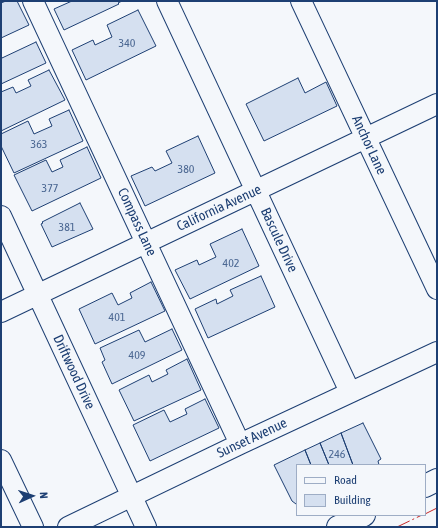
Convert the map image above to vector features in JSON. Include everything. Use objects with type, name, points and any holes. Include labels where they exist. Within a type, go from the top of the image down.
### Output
[{"type":"main road","points":[[426,486],[437,480]]},
{"type":"main road","points":[[338,527],[362,516]]},
{"type":"street","name":"Compass Lane","points":[[33,1],[240,444]]},
{"type":"street","name":"Bascule Drive","points":[[167,1],[350,392]]},
{"type":"street","name":"Anchor Lane","points":[[301,1],[437,289]]},
{"type":"street","name":"California Avenue","points":[[1,312],[437,104]]},
{"type":"street","name":"Driftwood Drive","points":[[1,216],[146,527]]},
{"type":"street","name":"Sunset Avenue","points":[[68,527],[240,444],[437,352]]},
{"type":"street","points":[[1,460],[33,527]]},
{"type":"building","points":[[6,1],[17,1],[29,25],[1,38],[1,3]]},
{"type":"building","points":[[72,1],[122,1],[118,3],[119,4],[64,30],[54,9]]},
{"type":"building","points":[[138,10],[156,46],[86,80],[72,50],[93,40],[95,45],[112,37],[107,25]]},
{"type":"building","points":[[36,42],[46,63],[1,84],[1,56],[2,58]]},
{"type":"building","points":[[49,70],[65,100],[1,131],[1,92],[13,87],[16,93],[31,86],[28,80]]},
{"type":"building","points":[[298,78],[305,93],[326,82],[337,106],[264,141],[246,104]]},
{"type":"building","points":[[69,110],[83,141],[14,173],[1,146],[1,134],[28,121],[34,134],[52,126],[49,119]]},
{"type":"building","points":[[198,136],[215,173],[145,206],[131,176],[152,167],[155,171],[172,163],[166,151]]},
{"type":"building","points":[[87,147],[101,178],[32,211],[14,175],[46,160],[52,172],[63,167],[60,160]]},
{"type":"building","points":[[80,203],[93,229],[52,247],[41,224],[43,223],[42,222]]},
{"type":"building","points":[[242,229],[259,266],[190,299],[175,270],[197,260],[199,265],[216,257],[210,244]]},
{"type":"building","points":[[261,276],[275,307],[208,338],[195,309],[216,299],[217,304],[233,296],[230,290]]},
{"type":"building","points":[[151,282],[165,311],[95,344],[79,309],[112,293],[118,305],[132,298],[130,293]]},
{"type":"building","points":[[172,329],[182,350],[112,384],[102,362],[105,360],[100,348],[139,330],[145,342]]},
{"type":"building","points":[[187,359],[201,390],[134,421],[119,390],[149,375],[152,382],[168,374],[166,370]]},
{"type":"building","points":[[205,399],[219,428],[150,461],[133,425],[164,410],[170,422],[187,414],[185,409]]},
{"type":"building","points":[[363,423],[381,459],[378,461],[379,464],[353,464],[341,433]]},
{"type":"building","points":[[341,433],[353,464],[329,464],[320,443]]},
{"type":"building","points":[[320,443],[329,464],[311,464],[305,450]]},
{"type":"building","points":[[305,450],[311,464],[296,464],[296,504],[292,501],[274,465]]},
{"type":"power","points":[[426,514],[437,508]]},
{"type":"power","points":[[397,527],[420,516]]}]
